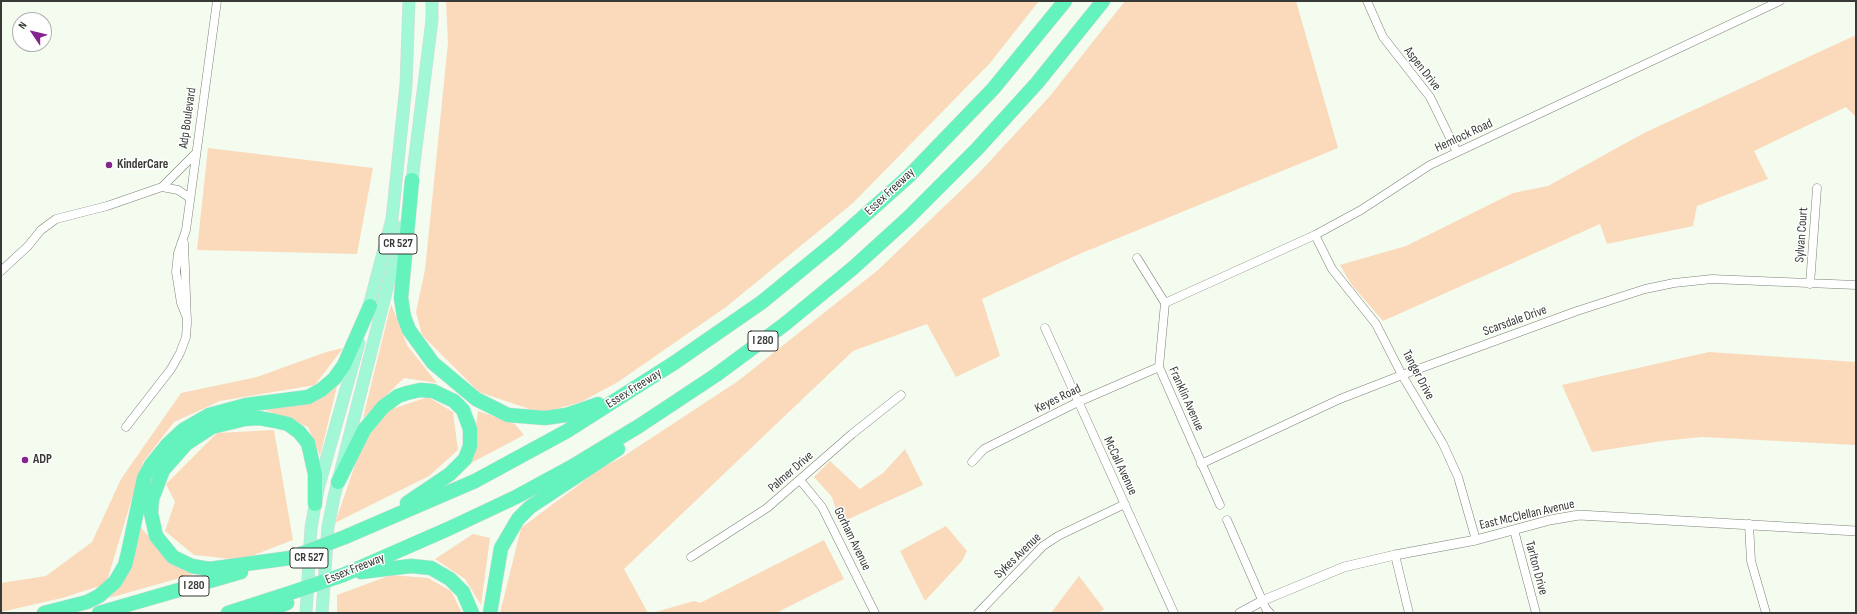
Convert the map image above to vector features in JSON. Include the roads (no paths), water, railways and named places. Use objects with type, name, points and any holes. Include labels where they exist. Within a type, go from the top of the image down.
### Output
[{"type":"highway","name":"Essex Freeway","points":[[99,613],[290,558],[366,529],[474,481],[567,431],[674,363],[762,302],[834,243],[909,176],[993,89],[1065,1]]},
{"type":"highway","name":"Essex Freeway","points":[[228,613],[287,599],[314,585],[342,575],[448,529],[516,497],[639,426],[716,375],[785,324],[828,289],[908,218],[977,149],[1032,88],[1103,1]]},
{"type":"highway","points":[[412,180],[401,298],[404,317],[409,330],[433,363],[476,399],[508,415],[545,418],[566,415],[610,400],[674,363]]},
{"type":"highway","points":[[44,613],[88,602],[99,596],[115,582],[125,565],[144,478],[151,465],[168,444],[183,430],[208,414],[246,405],[308,397],[321,390],[334,379],[344,366],[370,306]]},
{"type":"highway","points":[[490,613],[501,548],[518,519],[530,507],[655,424],[716,375]]},
{"type":"highway","points":[[338,482],[364,430],[383,407],[398,396],[420,390],[433,391],[454,401],[463,410],[470,429],[471,437],[470,446],[465,459],[438,483],[366,529]]},
{"type":"highway","points":[[290,558],[209,569],[192,566],[173,557],[156,536],[151,513],[152,499],[164,470],[186,444],[212,427],[245,419],[259,418],[275,421],[288,424],[299,432],[308,443],[312,454],[315,474],[315,504]]},
{"type":"highway","points":[[342,575],[411,566],[431,568],[450,579],[463,592],[472,613]]},
{"type":"highway","points":[[264,613],[287,599]]},
{"type":"main road","name":"CR 527","points":[[306,613],[307,578],[315,504],[370,306],[392,219],[406,85],[409,1]]},
{"type":"main road","points":[[426,1],[426,61]]},
{"type":"main road","name":"CR 527","points":[[322,613],[328,527],[338,482],[402,232],[412,180],[432,1]]},
{"type":"street","name":"Adp Boulevard","points":[[187,318],[181,303],[176,272],[178,252],[184,239],[217,1]]},
{"type":"street","name":"Aspen Drive","points":[[1367,1],[1383,37],[1430,97],[1457,152]]},
{"type":"street","name":"Hemlock Road","points":[[1165,303],[1315,235],[1361,210],[1430,165],[1780,1]]},
{"type":"street","points":[[1,271],[28,246],[41,230],[56,219],[107,206],[162,187],[195,154]]},
{"type":"street","points":[[162,187],[178,190],[190,198]]},
{"type":"street","name":"Sylvan Court","points":[[1810,284],[1817,188]]},
{"type":"street","name":"Tanger Drive","points":[[1315,235],[1332,269],[1376,324],[1402,375],[1443,444],[1458,477],[1476,540]]},
{"type":"street","name":"Adp Boulevard","points":[[126,427],[159,385],[180,353],[186,337],[187,318],[190,308],[188,247],[184,239]]},
{"type":"street","points":[[1137,258],[1165,303]]},
{"type":"street","name":"Scarsdale Drive","points":[[1201,464],[1340,399],[1577,311],[1645,289],[1674,283],[1712,279],[1856,285]]},
{"type":"street","name":"Franklin Avenue","points":[[1165,303],[1159,367],[1220,504]]},
{"type":"street","name":"McCall Avenue","points":[[1045,328],[1174,613]]},
{"type":"street","name":"Keyes Road","points":[[972,462],[984,449],[1078,402],[1159,367]]},
{"type":"street","name":"Palmer Drive","points":[[691,557],[767,508],[852,434],[901,395]]},
{"type":"street","name":"Gorham Avenue","points":[[800,480],[822,507],[875,613]]},
{"type":"street","name":"Sykes Avenue","points":[[978,613],[1044,546],[1058,536],[1125,504]]},
{"type":"street","name":"East McClellan Avenue","points":[[1240,613],[1264,600],[1344,567],[1395,555],[1476,540],[1578,515],[1856,530]]},
{"type":"street","points":[[1227,520],[1264,600],[1266,609],[1270,613]]},
{"type":"street","points":[[1749,524],[1751,561],[1766,613]]},
{"type":"street","name":"Tarlton Drive","points":[[1514,530],[1536,613]]},
{"type":"street","points":[[1395,555],[1409,613]]},
{"type":"place","name":"KinderCare","points":[[109,165]]},
{"type":"place","name":"ADP","points":[[25,460]]}]
